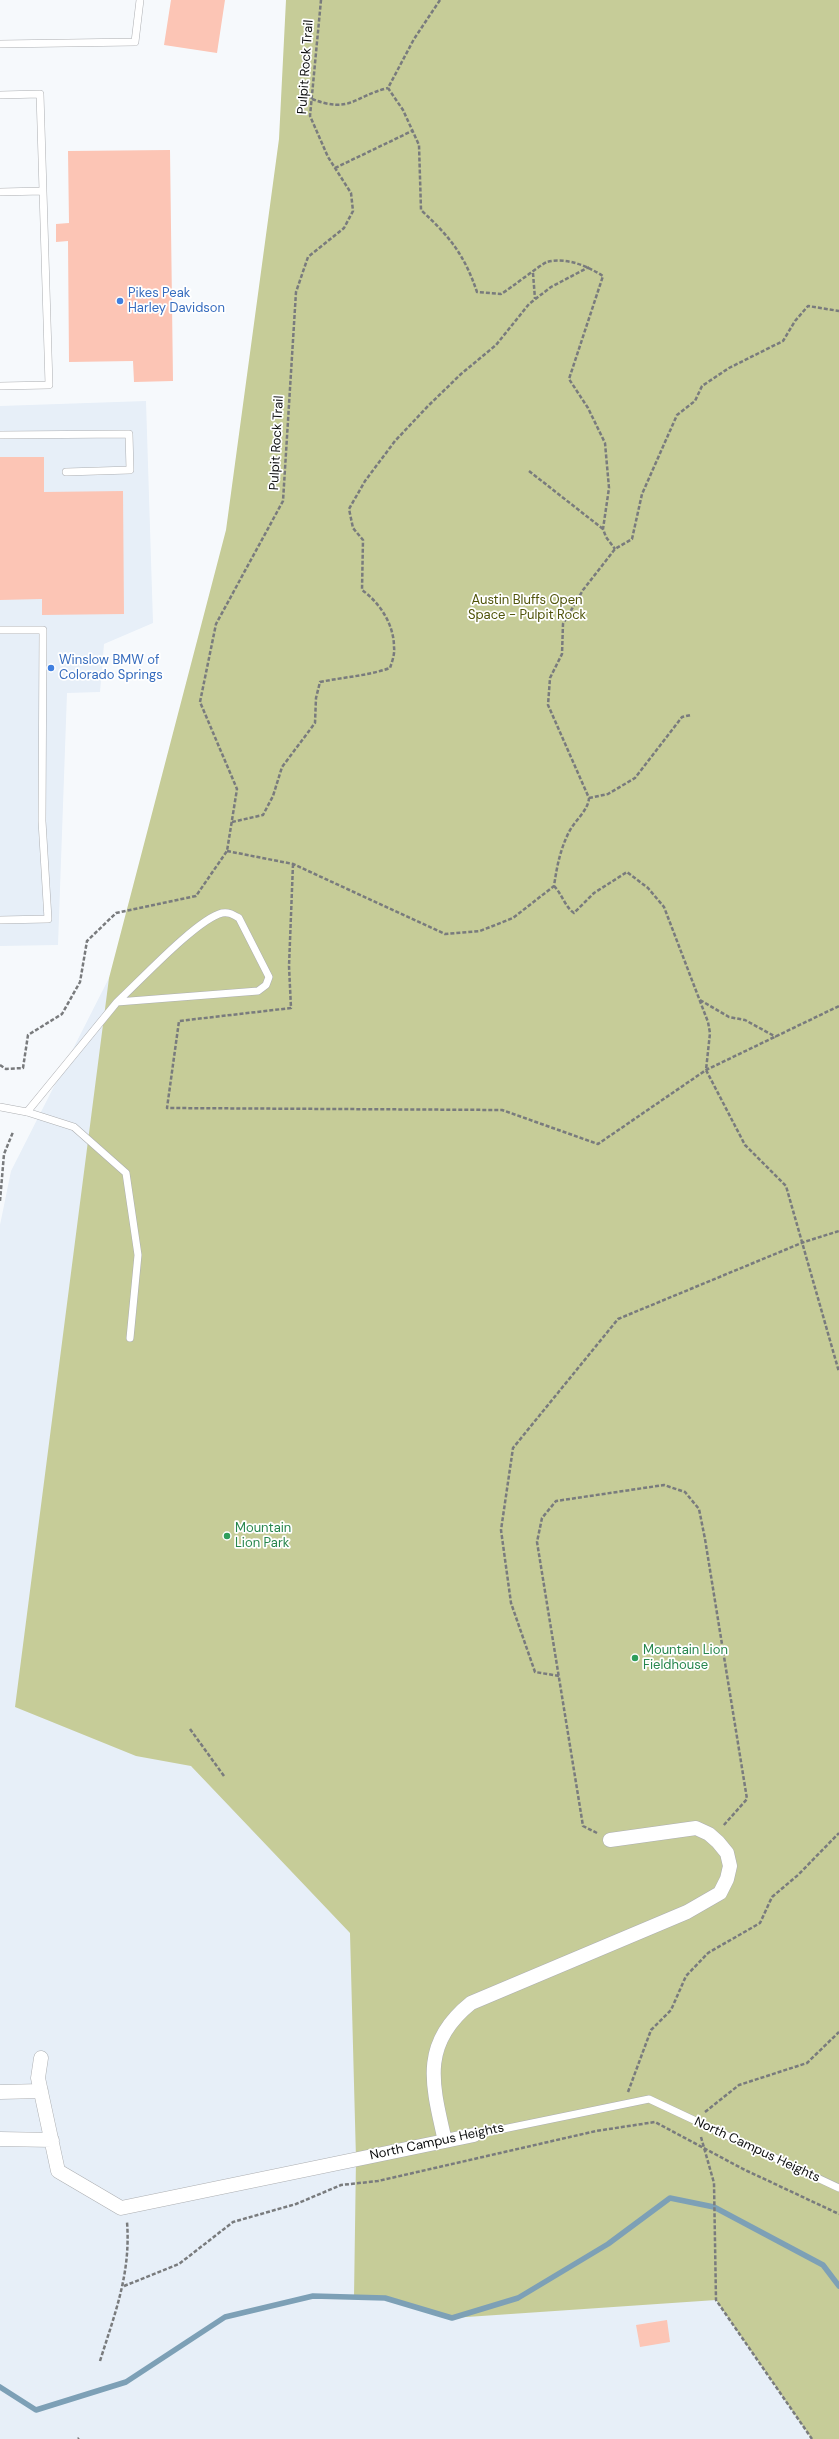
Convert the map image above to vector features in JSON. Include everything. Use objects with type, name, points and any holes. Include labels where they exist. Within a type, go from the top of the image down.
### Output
[{"type":"street","points":[[445,2140],[433,2082],[433,2060],[438,2043],[446,2027],[454,2018],[471,2003],[687,1912],[720,1893],[727,1879],[730,1866],[727,1853],[710,1834],[696,1828],[610,1840]]},
{"type":"street","name":"North Campus Heights","points":[[41,2058],[38,2078],[58,2172],[121,2208],[474,2135]]},
{"type":"street","points":[[0,2092],[41,2091]]},
{"type":"street","points":[[0,2140],[52,2140]]},
{"type":"lane","points":[[0,44],[135,42],[140,0]]},
{"type":"lane","points":[[0,95],[40,94],[49,385],[0,386]]},
{"type":"lane","points":[[0,192],[43,191]]},
{"type":"lane","points":[[0,435],[129,434],[130,470],[66,472]]},
{"type":"lane","points":[[0,630],[43,630],[42,821],[48,919],[0,920]]},
{"type":"lane","points":[[27,1112],[117,1002],[192,932],[220,914],[229,912],[239,918],[269,977],[266,985],[258,991],[117,1002]]},
{"type":"lane","points":[[0,1107],[27,1112],[74,1127],[126,1173],[138,1255],[130,1338]]},
{"type":"lane","name":"North Campus Heights","points":[[474,2135],[649,2099],[839,2188]]},
{"type":"path","name":"Pulpit Rock Trail","points":[[0,1065],[6,1069],[22,1068],[28,1035],[62,1014],[80,982],[87,941],[116,913],[196,896],[227,851],[237,788],[200,702],[216,624],[284,501],[296,292],[308,257],[344,228],[353,210],[351,193],[335,168],[310,116],[321,0]]},
{"type":"path","points":[[312,100],[325,104],[342,106],[357,102],[372,92],[388,88],[414,39],[440,0]]},
{"type":"path","points":[[388,88],[403,110],[420,145],[421,210],[447,234],[468,266],[477,292],[501,294],[546,262],[569,261],[589,267],[603,276],[569,379],[588,408],[605,443],[609,488],[603,529],[606,537],[615,549]]},
{"type":"path","points":[[335,168],[412,131]]},
{"type":"path","points":[[232,822],[263,815],[273,796],[282,767],[315,723],[316,698],[320,682],[342,677],[370,675],[390,668],[394,647],[391,628],[376,600],[362,590],[363,540],[353,528],[349,508],[365,480],[395,441],[461,374],[496,345],[536,299],[551,287],[589,267]]},
{"type":"path","points":[[532,273],[536,299]]},
{"type":"path","points":[[227,851],[293,864],[445,934],[480,931],[513,918],[554,886],[558,859],[569,831],[589,804],[589,798],[548,705],[550,678],[562,654],[563,624],[583,590],[615,549],[632,539],[642,494],[659,454],[677,415],[695,400],[702,386],[729,368],[783,341],[795,321],[808,306],[839,311]]},
{"type":"path","points":[[529,471],[603,529]]},
{"type":"path","points":[[589,798],[608,794],[635,778],[682,717],[691,715]]},
{"type":"path","points":[[554,886],[560,892],[569,910],[574,913],[594,893],[627,872],[648,888],[664,907],[708,1022],[710,1033],[706,1070],[745,1145],[786,1186],[804,1242],[839,1372]]},
{"type":"path","points":[[700,999],[729,1017],[745,1020],[776,1037]]},
{"type":"path","points":[[167,1108],[502,1110],[598,1144],[706,1070],[839,1006]]},
{"type":"path","points":[[0,1201],[4,1154],[12,1132]]},
{"type":"path","points":[[559,1676],[536,1672],[510,1603],[502,1530],[513,1448],[618,1319],[804,1242],[839,1231]]},
{"type":"path","points":[[610,1840],[583,1826],[537,1542],[542,1518],[556,1501],[664,1485],[685,1492],[699,1509],[747,1799],[726,1824],[710,1834]]},
{"type":"path","points":[[190,1729],[224,1776]]},
{"type":"path","points":[[628,2092],[651,2030],[670,2010],[686,1976],[708,1953],[760,1923],[772,1896],[798,1875],[839,1833]]},
{"type":"path","points":[[812,2439],[716,2300],[714,2183],[696,2121],[710,2106],[739,2085],[807,2063],[839,2032]]},
{"type":"path","points":[[124,2286],[179,2264],[233,2222],[296,2204],[341,2185],[378,2181],[596,2131],[655,2122],[704,2148],[839,2214]]},
{"type":"path","points":[[100,2361],[124,2286],[129,2248],[126,2217]]},
{"type":"shaded area","name":"Winslow BMW of Colorado Springs","points":[[146,401],[153,623],[104,644],[100,692],[67,693],[58,945],[0,946],[0,406]]},
{"type":"shaded area","points":[[560,918],[839,2439],[0,2439],[0,1225],[11,1171],[109,978]]},
{"type":"green space","name":"Austin Bluffs Open Space - Pulpit Rock","points":[[286,0],[839,0],[839,2439],[812,2439],[716,2300],[452,2318],[385,2298],[354,2297],[356,2159],[350,1933],[191,1766],[136,1756],[15,1707],[109,978],[226,530],[279,139]]},
{"type":"building","points":[[171,0],[225,0],[217,53],[164,45]]},
{"type":"building","name":"Pikes Peak Harley Davidson","points":[[170,150],[173,381],[134,382],[133,361],[69,362],[68,241],[56,242],[56,224],[69,223],[68,151]]},
{"type":"building","points":[[0,457],[44,457],[44,492],[123,491],[124,614],[42,615],[42,599],[0,600]]},
{"type":"building","points":[[667,2320],[670,2342],[640,2347],[636,2325]]},
{"type":"waterway","points":[[0,2387],[36,2410],[126,2382],[225,2317],[313,2296],[385,2298],[452,2318],[518,2298],[608,2244],[670,2198],[714,2207],[823,2265],[839,2286]]},
{"type":"place","name":"Pikes Peak Harley Davidson","points":[[120,301]]},
{"type":"place","name":"Winslow BMW of Colorado Springs","points":[[51,668]]},
{"type":"place","name":"Mountain Lion Park","points":[[227,1536]]},
{"type":"place","name":"Mountain Lion Fieldhouse","points":[[635,1658]]}]
